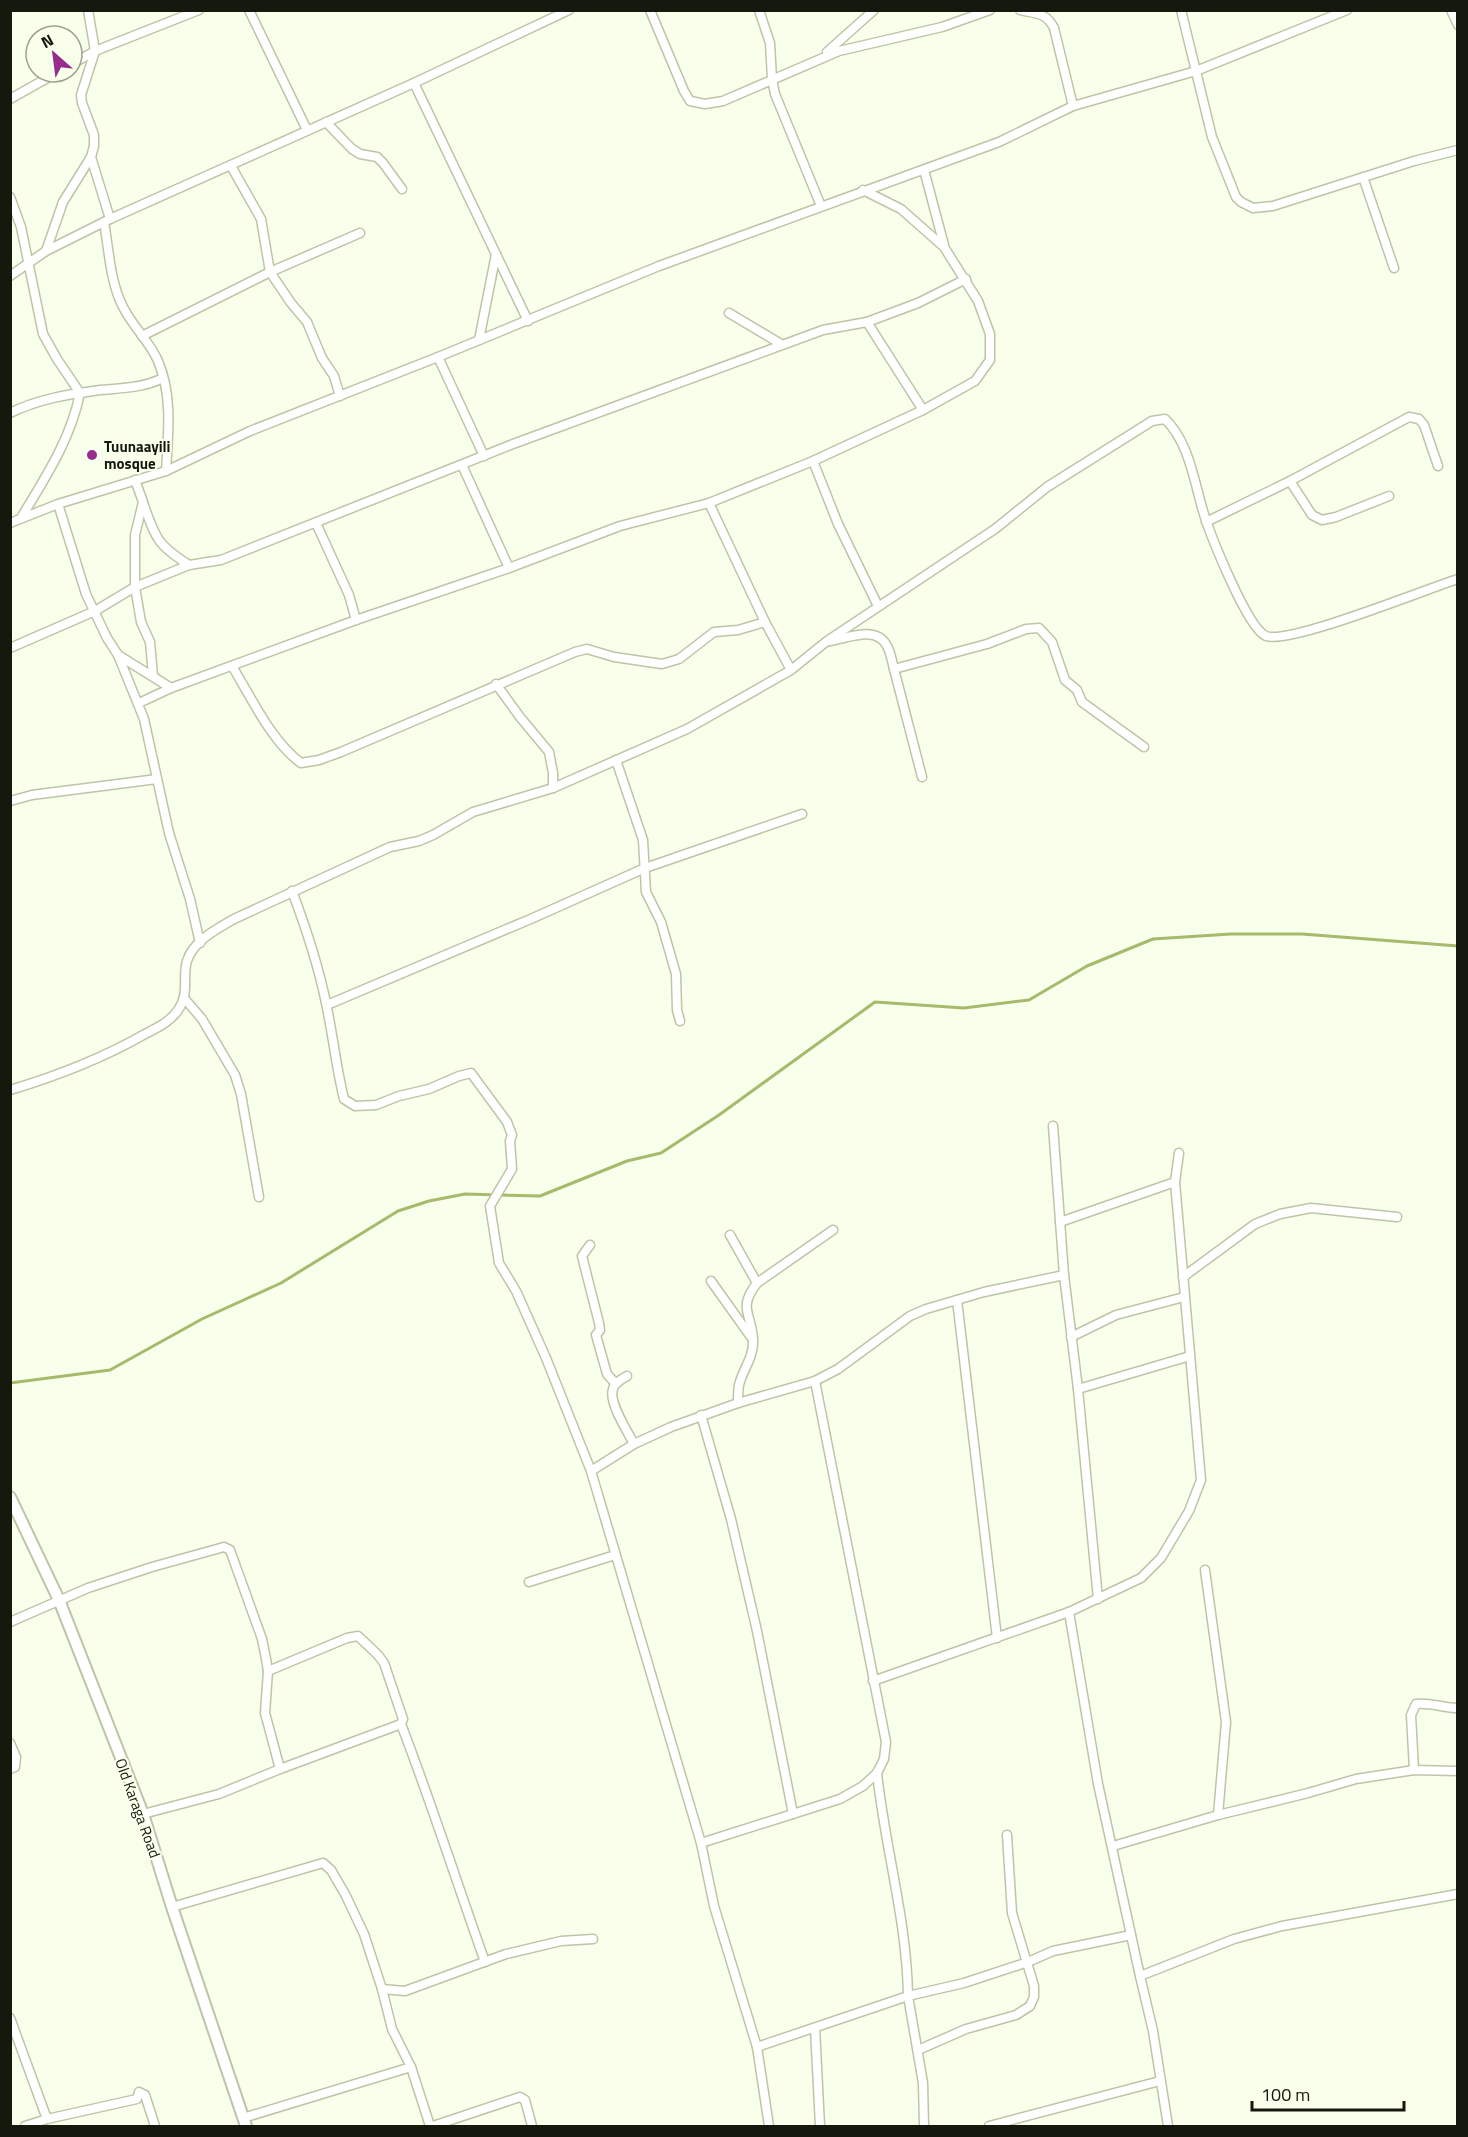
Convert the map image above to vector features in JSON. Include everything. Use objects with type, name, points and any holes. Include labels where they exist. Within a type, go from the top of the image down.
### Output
[{"type":"street","points":[[46,251],[63,202],[91,157],[94,146],[94,135],[81,95],[95,51],[88,10]]},
{"type":"street","points":[[84,57],[199,10]]},
{"type":"street","points":[[249,10],[306,130]]},
{"type":"street","points":[[10,276],[46,251],[107,221],[414,83],[569,10]]},
{"type":"street","points":[[650,10],[684,91],[690,101],[705,104],[723,101],[822,56],[942,27],[990,10]]},
{"type":"street","points":[[759,10],[770,43],[775,93],[821,206]]},
{"type":"street","points":[[822,56],[874,10]]},
{"type":"street","points":[[1020,10],[1044,15],[1050,20],[1073,106]]},
{"type":"street","points":[[1181,10],[1212,137],[1236,197],[1241,202],[1253,208],[1273,206],[1414,161],[1458,150]]},
{"type":"street","points":[[1451,10],[1458,25]]},
{"type":"street","points":[[10,523],[58,504],[166,471],[250,431],[528,321],[668,262],[999,142],[1073,106],[1196,70],[1341,11]]},
{"type":"street","points":[[414,83],[528,321]]},
{"type":"street","points":[[10,99],[37,84]]},
{"type":"street","points":[[326,122],[352,149],[360,154],[377,157],[384,163],[402,189]]},
{"type":"street","points":[[91,157],[107,221],[117,293],[124,310],[159,362],[163,378],[169,406],[166,471]]},
{"type":"street","points":[[231,166],[261,219],[270,272],[307,322],[322,358],[334,376],[340,396]]},
{"type":"street","points":[[924,170],[944,247]]},
{"type":"street","points":[[1364,177],[1394,268]]},
{"type":"street","points":[[140,703],[171,688],[356,620],[509,568],[620,526],[709,502],[813,461],[923,410],[975,381],[990,360],[990,334],[978,301],[966,279],[944,247],[901,209],[863,190]]},
{"type":"street","points":[[10,197],[21,227],[43,334],[80,393],[75,418],[63,448],[21,519]]},
{"type":"street","points":[[142,336],[270,272],[360,233]]},
{"type":"street","points":[[479,340],[496,254]]},
{"type":"street","points":[[10,648],[95,611],[135,587],[189,565],[221,560],[484,456],[781,344],[823,330],[867,322],[918,303],[966,279]]},
{"type":"street","points":[[729,313],[781,344]]},
{"type":"street","points":[[867,322],[923,410]]},
{"type":"street","points":[[438,357],[484,456]]},
{"type":"street","points":[[10,413],[23,407],[80,393],[148,385],[163,378]]},
{"type":"street","points":[[1206,522],[1290,481],[1409,417],[1419,419],[1424,425],[1438,466]]},
{"type":"street","points":[[10,1090],[55,1076],[123,1047],[161,1025],[178,1010],[184,998],[186,962],[192,951],[213,931],[292,891],[390,847],[419,841],[473,812],[553,788],[687,729],[792,670],[827,641],[995,529],[1047,488],[1152,421],[1166,419],[1174,428],[1186,453],[1206,522],[1224,564],[1253,625],[1264,635],[1275,638],[1337,622],[1458,579]]},
{"type":"street","points":[[813,461],[838,524],[878,606]]},
{"type":"street","points":[[462,465],[509,568]]},
{"type":"street","points":[[135,480],[160,544],[189,565]]},
{"type":"street","points":[[1290,481],[1312,515],[1322,520],[1336,517],[1389,496]]},
{"type":"street","points":[[143,502],[135,535],[135,587],[141,622],[150,642],[153,676]]},
{"type":"street","points":[[709,502],[765,622],[792,670]]},
{"type":"street","points":[[58,504],[83,585],[140,703],[172,844],[190,899],[200,943]]},
{"type":"street","points":[[316,523],[349,594],[356,620]]},
{"type":"street","points":[[232,666],[279,742],[301,763],[319,760],[341,752],[575,652],[587,649],[614,657],[662,664],[679,659],[714,632],[738,630],[765,622]]},
{"type":"street","points":[[894,669],[987,645],[1026,629],[1039,628],[1052,642],[1065,680],[1077,690],[1082,702],[1144,747]]},
{"type":"street","points":[[827,641],[869,633],[878,635],[888,646],[922,777]]},
{"type":"street","points":[[118,655],[171,688]]},
{"type":"street","points":[[496,684],[549,752],[552,762],[553,788]]},
{"type":"street","points":[[616,760],[644,840],[646,892],[661,922],[676,974],[677,1010],[681,1021]]},
{"type":"street","points":[[10,801],[32,795],[157,779]]},
{"type":"street","points":[[327,1005],[522,923],[645,868],[802,814]]},
{"type":"street","points":[[292,891],[315,951],[327,1005],[337,1074],[344,1099],[355,1106],[376,1105],[471,1073],[507,1122],[512,1135],[510,1141],[512,1168],[490,1206],[499,1263],[516,1291],[546,1358],[591,1472],[701,1843],[714,1906],[757,2047],[769,2127]]},
{"type":"street","points":[[184,998],[202,1019],[235,1075],[241,1094],[259,1197]]},
{"type":"street","points":[[1053,1126],[1064,1275],[1078,1389],[1098,1599]]},
{"type":"street","points":[[873,1681],[1069,1612],[1141,1578],[1161,1558],[1189,1511],[1202,1480],[1175,1182],[1179,1153]]},
{"type":"street","points":[[1060,1222],[1175,1182]]},
{"type":"street","points":[[1183,1277],[1255,1224],[1280,1214],[1311,1208],[1397,1217]]},
{"type":"street","points":[[738,1403],[739,1384],[752,1354],[753,1340],[746,1308],[749,1294],[757,1283],[833,1230]]},
{"type":"street","points":[[730,1235],[757,1283]]},
{"type":"street","points":[[590,1245],[582,1256],[599,1323],[600,1330],[596,1335],[607,1374],[616,1384]]},
{"type":"street","points":[[591,1472],[634,1444],[701,1415],[815,1381],[838,1369],[910,1316],[957,1300],[1064,1275]]},
{"type":"street","points":[[711,1281],[753,1340]]},
{"type":"street","points":[[1071,1337],[1116,1315],[1184,1298]]},
{"type":"street","points":[[957,1300],[997,1638]]},
{"type":"street","points":[[1078,1389],[1190,1356]]},
{"type":"street","points":[[627,1376],[616,1384],[612,1393],[614,1405],[634,1444]]},
{"type":"street","points":[[701,1843],[840,1799],[863,1786],[877,1773],[884,1759],[886,1742],[815,1381]]},
{"type":"street","points":[[701,1415],[731,1519],[744,1575],[793,1814]]},
{"type":"street","name":"Old Karaga Road","points":[[10,1497],[59,1600],[143,1814],[245,2122]]},
{"type":"street","points":[[10,1622],[112,1580],[224,1547],[230,1550],[262,1639],[268,1671],[264,1713],[280,1768]]},
{"type":"street","points":[[529,1582],[615,1555]]},
{"type":"street","points":[[1205,1570],[1226,1722],[1218,1815]]},
{"type":"street","points":[[1069,1612],[1098,1784],[1153,2031],[1168,2127]]},
{"type":"street","points":[[268,1671],[358,1636],[384,1663],[403,1719],[401,1724],[423,1779],[485,1962]]},
{"type":"street","points":[[1414,1770],[1411,1715],[1416,1704],[1458,1708]]},
{"type":"street","points":[[143,1814],[219,1794],[280,1768],[401,1724]]},
{"type":"street","points":[[10,1743],[17,1760],[15,1767],[10,1769]]},
{"type":"street","points":[[1113,1846],[1218,1815],[1356,1779],[1414,1770],[1458,1771]]},
{"type":"street","points":[[877,1773],[882,1817],[908,1964],[908,1996],[923,2083],[924,2127]]},
{"type":"street","points":[[918,2050],[966,2029],[1016,2015],[1030,2006],[1034,1997],[1034,1986],[1028,1962],[1012,1913],[1007,1835]]},
{"type":"street","points":[[172,1907],[323,1863],[331,1870],[345,1894],[364,1934],[392,2029],[411,2067],[431,2127],[520,2097],[525,2100],[532,2127]]},
{"type":"street","points":[[1140,1976],[1234,1939],[1282,1926],[1458,1893]]},
{"type":"street","points":[[757,2047],[908,1996],[964,1983],[1028,1962],[1053,1951],[1131,1935]]},
{"type":"street","points":[[382,1989],[405,1990],[506,1954],[561,1941],[593,1939]]},
{"type":"street","points":[[10,2019],[47,2119]]},
{"type":"street","points":[[815,2028],[820,2127]]},
{"type":"street","points":[[245,2122],[411,2067]]},
{"type":"street","points":[[989,2127],[1160,2081]]},
{"type":"street","points":[[25,2127],[47,2119],[137,2098],[140,2092],[145,2095],[155,2127]]},
{"type":"waterway","points":[[10,1383],[110,1370],[202,1319],[281,1283],[398,1211],[429,1201],[465,1194],[540,1196],[627,1161],[661,1153],[719,1115],[875,1002],[964,1008],[1029,1000],[1087,966],[1153,939],[1231,934],[1302,934],[1458,946]]},
{"type":"place","name":"Tuunaayili mosque","points":[[92,455]]}]
